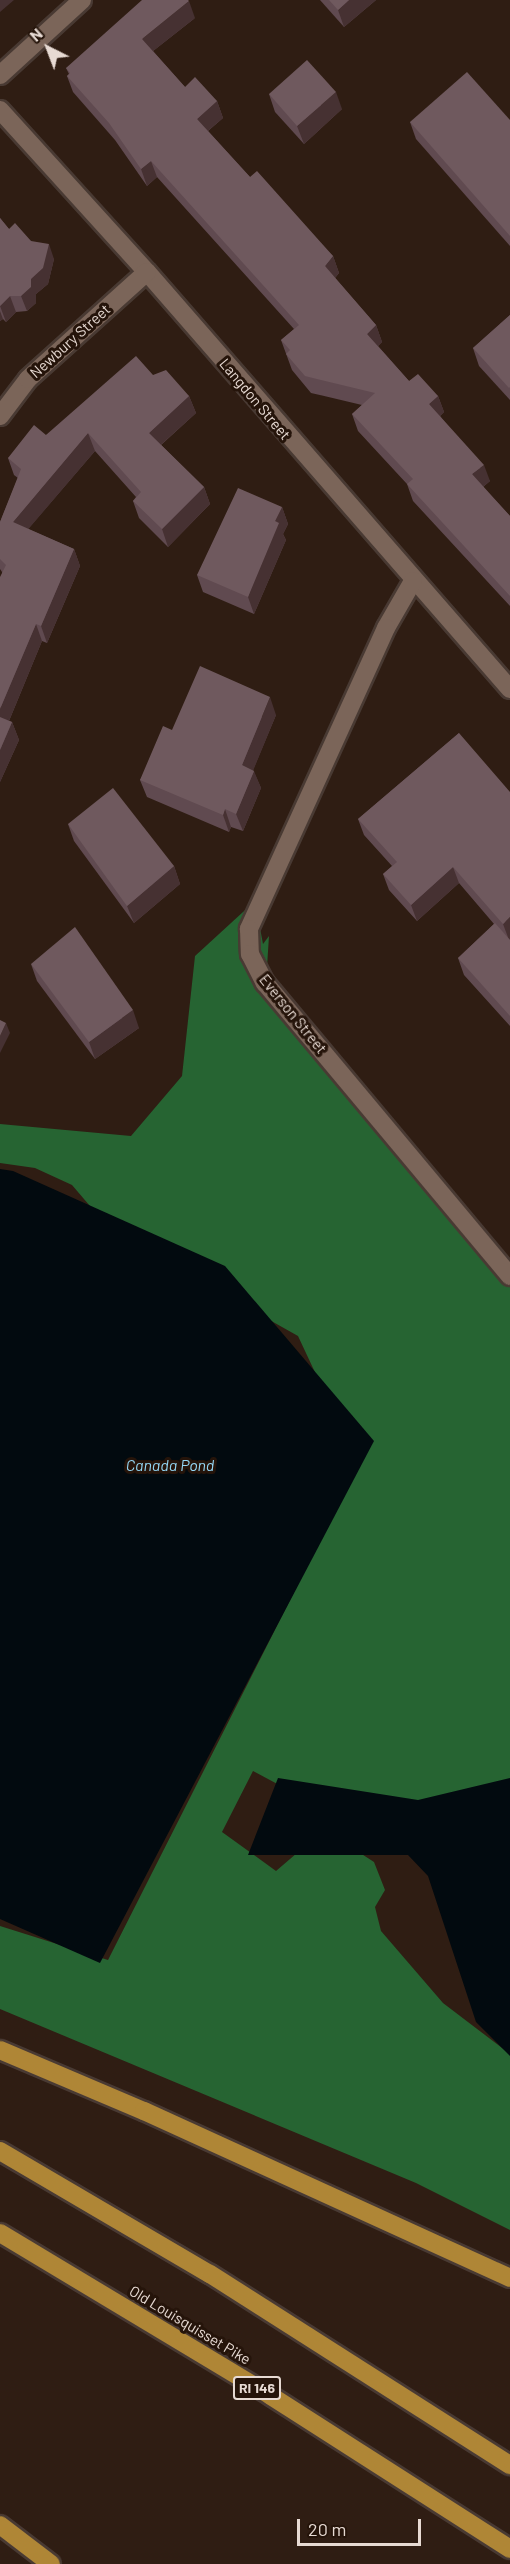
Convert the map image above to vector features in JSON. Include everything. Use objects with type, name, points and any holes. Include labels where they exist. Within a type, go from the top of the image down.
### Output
[{"type":"highway","points":[[0,2050],[144,2111],[510,2278]]},
{"type":"highway","points":[[0,2151],[210,2274],[510,2465]]},
{"type":"highway","name":"Old Louisquisset Pike","points":[[0,2233],[271,2396],[510,2550]]},
{"type":"highway","points":[[0,2525],[51,2564]]},
{"type":"street","points":[[0,75],[82,0]]},
{"type":"street","name":"Langdon Street","points":[[0,110],[147,272],[413,581],[510,689]]},
{"type":"street","name":"Newbury Street","points":[[0,416],[28,379],[147,272]]},
{"type":"street","name":"Everson Street","points":[[413,581],[386,627],[249,929],[250,954],[266,983],[510,1276]]},
{"type":"green space","points":[[255,901],[263,944],[269,936],[267,967],[287,1000],[510,1270],[510,1804],[490,1811],[298,1795],[253,1771],[222,1832],[276,1871],[297,1853],[343,1842],[374,1862],[385,1890],[375,1907],[381,1931],[443,2003],[510,2054],[510,2230],[416,2183],[0,2009],[0,1926],[108,1960],[334,1513],[349,1445],[298,1336],[266,1318],[143,1268],[72,1185],[35,1168],[0,1163],[0,1124],[131,1136],[182,1076],[195,956]]},
{"type":"water","name":"Canada Pond","points":[[0,1169],[13,1171],[225,1266],[374,1441],[100,1963],[0,1919]]},
{"type":"water","points":[[278,1778],[418,1800],[510,1778],[510,2056],[476,2022],[428,1876],[408,1855],[248,1855]]},
{"type":"building","points":[[142,0],[189,1],[142,39],[185,87],[195,77],[217,101],[197,119],[250,177],[257,171],[333,256],[325,266],[376,325],[367,334],[409,381],[418,374],[438,396],[429,404],[484,465],[472,474],[510,516],[510,596],[407,484],[413,479],[352,414],[375,393],[305,376],[286,354],[290,350],[281,340],[299,325],[151,161],[141,169],[109,123],[67,76],[70,73],[66,68]]},
{"type":"building","points":[[329,0],[349,0],[338,10]]},
{"type":"building","points":[[307,60],[336,92],[297,126],[269,94]]},
{"type":"building","points":[[467,72],[510,120],[510,236],[410,122]]},
{"type":"building","points":[[0,218],[9,229],[15,223],[31,241],[49,244],[43,268],[31,279],[31,287],[21,296],[10,296],[0,306]]},
{"type":"building","points":[[510,315],[510,387],[509,388],[473,348]]},
{"type":"building","points":[[136,356],[153,375],[166,370],[189,396],[149,433],[204,487],[162,529],[133,501],[141,492],[88,433],[13,522],[74,549],[41,626],[36,624],[0,709],[0,577],[6,565],[0,559],[0,522],[21,469],[8,458],[34,425],[46,435]]},
{"type":"building","points":[[238,488],[282,507],[275,521],[279,523],[248,597],[197,575]]},
{"type":"building","points":[[200,666],[270,697],[242,765],[254,771],[236,814],[225,809],[223,815],[140,780],[163,726],[172,730]]},
{"type":"building","points":[[0,717],[12,722],[0,750]]},
{"type":"building","points":[[459,733],[510,792],[510,917],[503,924],[453,867],[411,905],[383,874],[397,862],[358,819]]},
{"type":"building","points":[[113,788],[174,866],[127,906],[68,824]]},
{"type":"building","points":[[495,923],[510,940],[510,1016],[458,958]]},
{"type":"building","points":[[75,927],[133,1010],[89,1042],[31,964]]},
{"type":"building","points":[[0,1020],[6,1023],[0,1036]]}]
